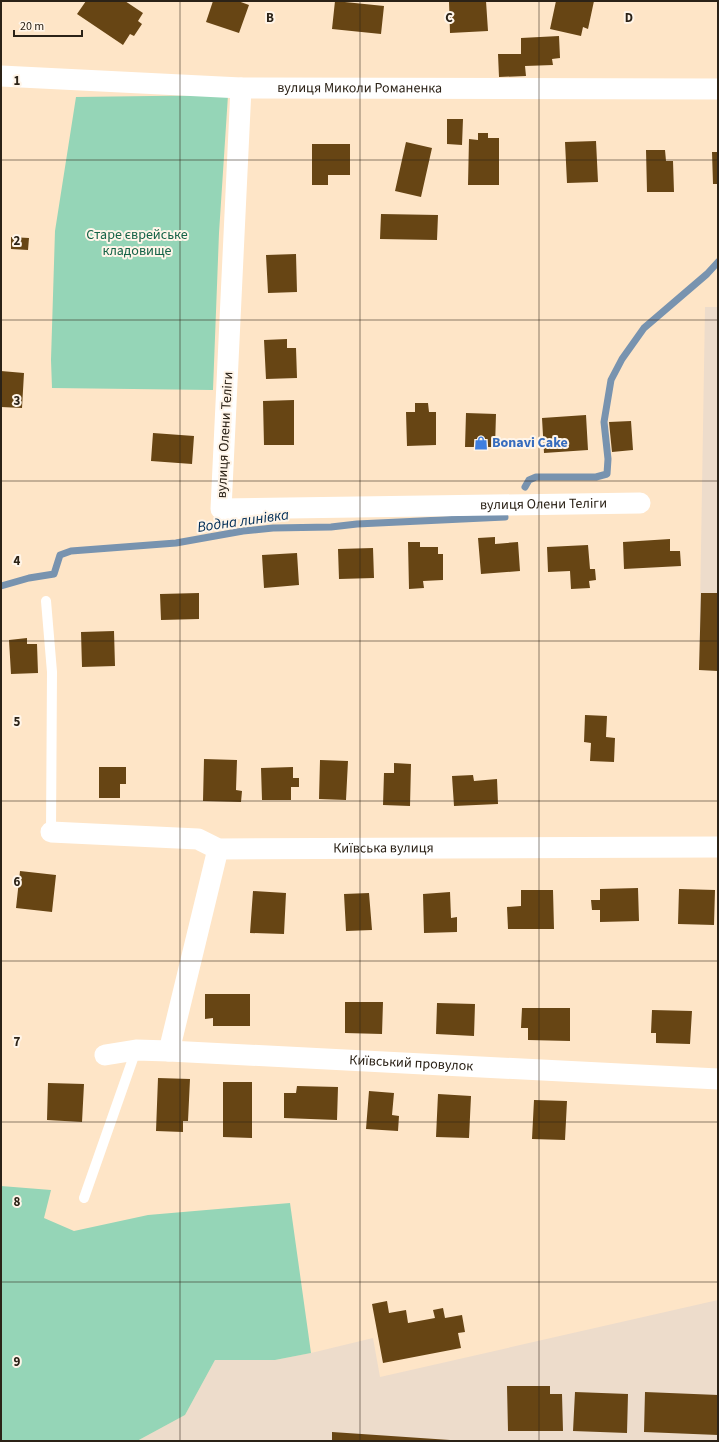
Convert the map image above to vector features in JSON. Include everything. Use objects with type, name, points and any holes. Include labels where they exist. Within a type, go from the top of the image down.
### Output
[{"type":"street","name":"вулиця Миколи Романенка","points":[[1,76],[241,88],[718,89]]},
{"type":"street","name":"вулиця Олени Теліги","points":[[241,88],[221,509],[640,503]]},
{"type":"street","name":"Київська вулиця","points":[[50,832],[198,839],[218,849],[718,847]]},
{"type":"street","points":[[169,1051],[218,849]]},
{"type":"street","name":"Київський провулок","points":[[105,1055],[136,1050],[169,1051],[718,1079]]},
{"type":"lane","points":[[46,601],[52,672],[50,832]]},
{"type":"lane","points":[[84,1198],[136,1050]]},
{"type":"shaded area","points":[[705,307],[718,307],[718,671],[699,670]]},
{"type":"shaded area","points":[[718,1300],[718,1441],[137,1441],[185,1415],[215,1360],[275,1360],[373,1338],[380,1377]]},
{"type":"green space","name":"Старе єврейське кладовище","points":[[228,95],[219,233],[213,390],[52,388],[51,360],[55,231],[76,97]]},
{"type":"green space","points":[[1,1186],[51,1190],[44,1218],[74,1231],[148,1215],[290,1203],[311,1353],[275,1360],[215,1360],[185,1415],[137,1441],[1,1441]]},
{"type":"building","points":[[86,1],[125,1],[143,13],[138,21],[142,24],[134,36],[130,34],[123,45],[77,14]]},
{"type":"building","points":[[213,1],[238,1],[249,5],[239,33],[206,22]]},
{"type":"building","points":[[335,1],[384,6],[381,34],[332,29]]},
{"type":"building","points":[[449,1],[486,1],[488,31],[450,33]]},
{"type":"building","points":[[556,1],[594,1],[588,29],[583,27],[581,36],[550,29]]},
{"type":"building","points":[[559,36],[560,58],[552,59],[553,65],[525,66],[526,76],[499,77],[498,54],[521,54],[521,38]]},
{"type":"building","points":[[447,119],[463,119],[462,145],[447,144]]},
{"type":"building","points":[[478,133],[488,133],[488,138],[499,138],[499,185],[468,185],[469,139],[478,140]]},
{"type":"building","points":[[596,141],[598,182],[567,183],[565,142]]},
{"type":"building","points":[[406,142],[432,148],[421,197],[395,191]]},
{"type":"building","points":[[312,144],[350,144],[350,175],[328,175],[328,185],[312,185]]},
{"type":"building","points":[[646,150],[665,150],[666,161],[673,161],[674,192],[647,192]]},
{"type":"building","points":[[712,152],[718,152],[718,184],[713,184]]},
{"type":"building","points":[[381,214],[438,215],[437,240],[380,239]]},
{"type":"building","points":[[11,237],[29,238],[28,250],[11,249]]},
{"type":"building","points":[[296,254],[297,292],[268,293],[266,255]]},
{"type":"building","points":[[287,339],[287,348],[296,348],[297,378],[266,379],[264,340]]},
{"type":"building","points":[[1,371],[24,373],[22,408],[1,407]]},
{"type":"building","points":[[294,400],[294,445],[264,445],[263,401]]},
{"type":"building","points":[[415,403],[428,403],[429,412],[436,412],[436,445],[407,446],[406,412],[415,412]]},
{"type":"building","points":[[466,413],[496,414],[495,447],[465,447]]},
{"type":"building","points":[[586,415],[588,450],[544,453],[542,418]]},
{"type":"building","points":[[631,421],[633,450],[612,452],[609,422]]},
{"type":"building","points":[[153,433],[194,436],[192,464],[151,461]]},
{"type":"building","points":[[495,537],[495,544],[518,542],[520,571],[481,574],[478,538]]},
{"type":"building","points":[[670,539],[670,551],[680,551],[681,566],[624,569],[623,542]]},
{"type":"building","points":[[408,542],[420,542],[420,547],[438,547],[438,554],[443,554],[443,580],[423,581],[424,588],[409,589]]},
{"type":"building","points":[[588,545],[590,569],[595,569],[596,580],[589,581],[590,588],[571,589],[570,571],[548,572],[547,547]]},
{"type":"building","points":[[373,548],[374,578],[339,579],[338,549]]},
{"type":"building","points":[[297,553],[299,585],[264,588],[262,555]]},
{"type":"building","points":[[199,593],[199,619],[161,620],[160,594]]},
{"type":"building","points":[[701,593],[718,593],[718,671],[699,670]]},
{"type":"building","points":[[114,631],[115,666],[82,667],[81,632]]},
{"type":"building","points":[[27,638],[27,644],[37,644],[38,673],[11,674],[9,640]]},
{"type":"building","points":[[585,715],[607,716],[606,737],[615,738],[614,762],[590,761],[591,743],[584,742]]},
{"type":"building","points":[[204,759],[237,760],[236,790],[242,791],[241,802],[203,801]]},
{"type":"building","points":[[320,760],[348,761],[346,800],[319,799]]},
{"type":"building","points":[[394,763],[411,764],[410,806],[383,805],[384,773],[394,773]]},
{"type":"building","points":[[99,767],[126,767],[126,784],[120,784],[120,798],[99,798]]},
{"type":"building","points":[[293,767],[293,778],[299,778],[299,787],[291,787],[291,800],[262,800],[261,768]]},
{"type":"building","points":[[473,775],[474,781],[497,779],[498,804],[454,806],[452,776]]},
{"type":"building","points":[[20,871],[56,875],[52,912],[16,908]]},
{"type":"building","points":[[638,888],[639,921],[600,922],[600,910],[592,910],[591,900],[600,900],[600,889]]},
{"type":"building","points":[[679,889],[715,890],[714,925],[678,924]]},
{"type":"building","points":[[521,890],[553,890],[554,929],[508,929],[507,907],[521,906]]},
{"type":"building","points":[[253,891],[286,893],[284,934],[250,933]]},
{"type":"building","points":[[450,892],[451,918],[457,917],[457,932],[424,933],[423,894]]},
{"type":"building","points":[[369,893],[372,930],[346,931],[344,894]]},
{"type":"building","points":[[205,994],[250,994],[250,1026],[213,1026],[213,1018],[205,1019]]},
{"type":"building","points":[[345,1002],[383,1002],[382,1034],[345,1033]]},
{"type":"building","points":[[437,1003],[475,1004],[474,1036],[436,1034]]},
{"type":"building","points":[[522,1008],[570,1008],[570,1041],[528,1040],[528,1028],[521,1028]]},
{"type":"building","points":[[652,1010],[692,1011],[690,1044],[656,1043],[656,1033],[651,1033]]},
{"type":"building","points":[[158,1078],[190,1079],[188,1121],[183,1121],[183,1132],[156,1131]]},
{"type":"building","points":[[223,1082],[252,1082],[252,1138],[223,1137]]},
{"type":"building","points":[[48,1083],[84,1084],[82,1122],[47,1120]]},
{"type":"building","points":[[297,1086],[338,1087],[337,1120],[284,1118],[284,1093],[296,1093]]},
{"type":"building","points":[[369,1091],[394,1093],[392,1115],[399,1116],[398,1131],[366,1129]]},
{"type":"building","points":[[438,1094],[471,1096],[469,1138],[436,1137]]},
{"type":"building","points":[[534,1100],[567,1101],[565,1140],[532,1139]]},
{"type":"building","points":[[387,1301],[389,1313],[406,1310],[408,1323],[435,1318],[433,1310],[443,1308],[445,1318],[462,1315],[465,1332],[458,1333],[461,1348],[383,1363],[372,1304]]},
{"type":"building","points":[[507,1386],[550,1386],[550,1394],[562,1394],[563,1431],[508,1431]]},
{"type":"building","points":[[575,1392],[628,1394],[627,1433],[573,1431]]},
{"type":"building","points":[[645,1392],[718,1395],[718,1435],[644,1432]]},
{"type":"building","points":[[332,1432],[450,1440],[450,1441],[332,1441]]},
{"type":"waterway","name":"Водна линівка","points":[[525,487],[529,480],[536,477],[596,477],[607,474],[608,459],[604,422],[611,380],[622,359],[644,328],[707,274],[718,262]]},
{"type":"waterway","name":"Водна линівка","points":[[1,586],[29,578],[54,574],[60,555],[71,551],[176,543],[243,531],[273,528],[331,527],[357,524],[505,517]]},
{"type":"place","name":"Bonavi Cake","points":[[481,443]]}]
